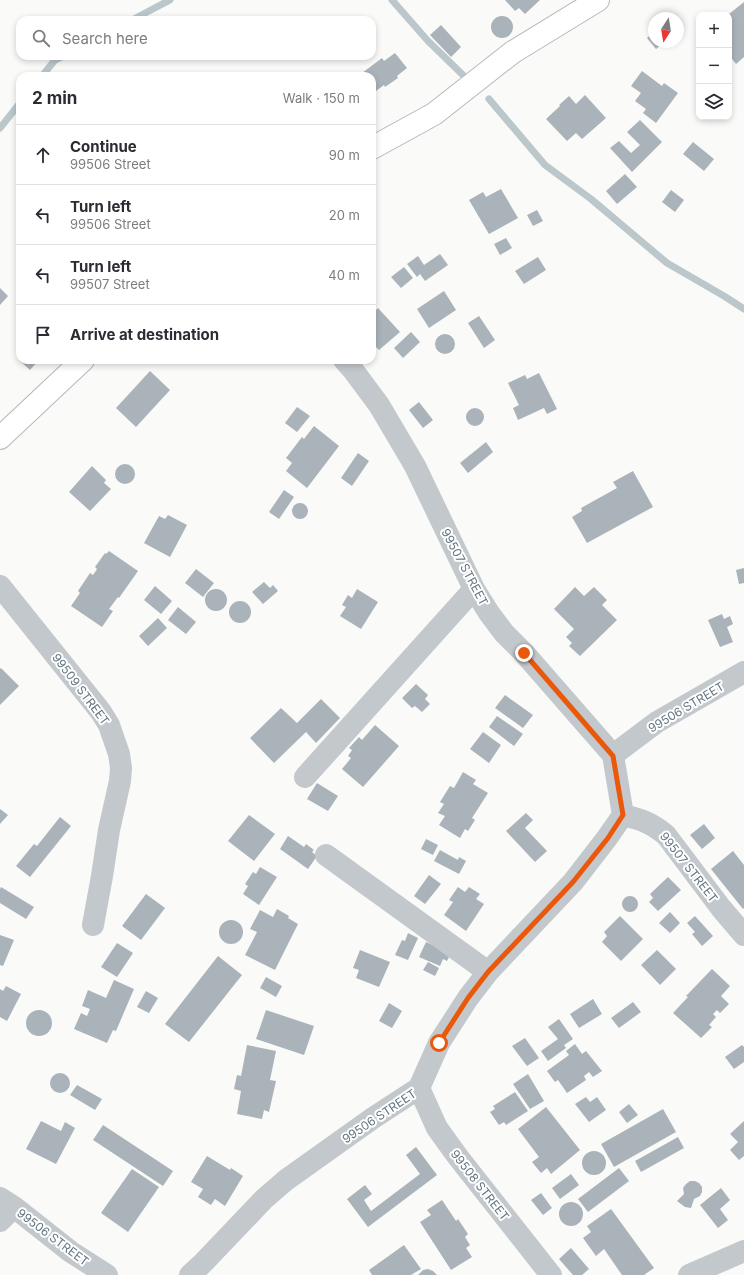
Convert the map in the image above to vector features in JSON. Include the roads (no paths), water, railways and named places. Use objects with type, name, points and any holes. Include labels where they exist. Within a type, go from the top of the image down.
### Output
[{"type":"street","points":[[376,146],[434,114],[513,52],[598,0]]},
{"type":"street","points":[[0,438],[79,364]]},
{"type":"street","name":"99507 STREET","points":[[348,364],[379,405],[415,466],[474,589],[504,633],[524,653],[613,756]]},
{"type":"street","name":"99509 STREET","points":[[0,586],[101,712],[109,725],[119,754],[121,768],[120,781],[109,830],[93,925]]},
{"type":"street","points":[[305,777],[474,589]]},
{"type":"street","name":"99506 STREET","points":[[613,756],[657,722],[744,672]]},
{"type":"street","points":[[613,756],[623,815]]},
{"type":"street","name":"99507 STREET","points":[[623,815],[645,820],[666,835],[721,908],[744,935]]},
{"type":"street","name":"99506 STREET","points":[[190,1275],[264,1199],[286,1180],[373,1118],[420,1088],[439,1043],[468,998],[488,972],[573,882],[608,838],[623,815]]},
{"type":"street","points":[[326,855],[488,972]]},
{"type":"street","name":"99508 STREET","points":[[420,1088],[437,1128],[551,1275]]},
{"type":"street","name":"99506 STREET","points":[[5,1209],[107,1275]]},
{"type":"street","points":[[690,1275],[744,1251]]},
{"type":"waterway","points":[[140,16],[170,0]]},
{"type":"waterway","points":[[392,0],[428,41],[466,78]]},
{"type":"waterway","points":[[45,72],[55,60]]},
{"type":"waterway","points":[[489,99],[545,165],[591,199],[667,263],[744,309]]},
{"type":"waterway","points":[[0,128],[16,108]]}]
